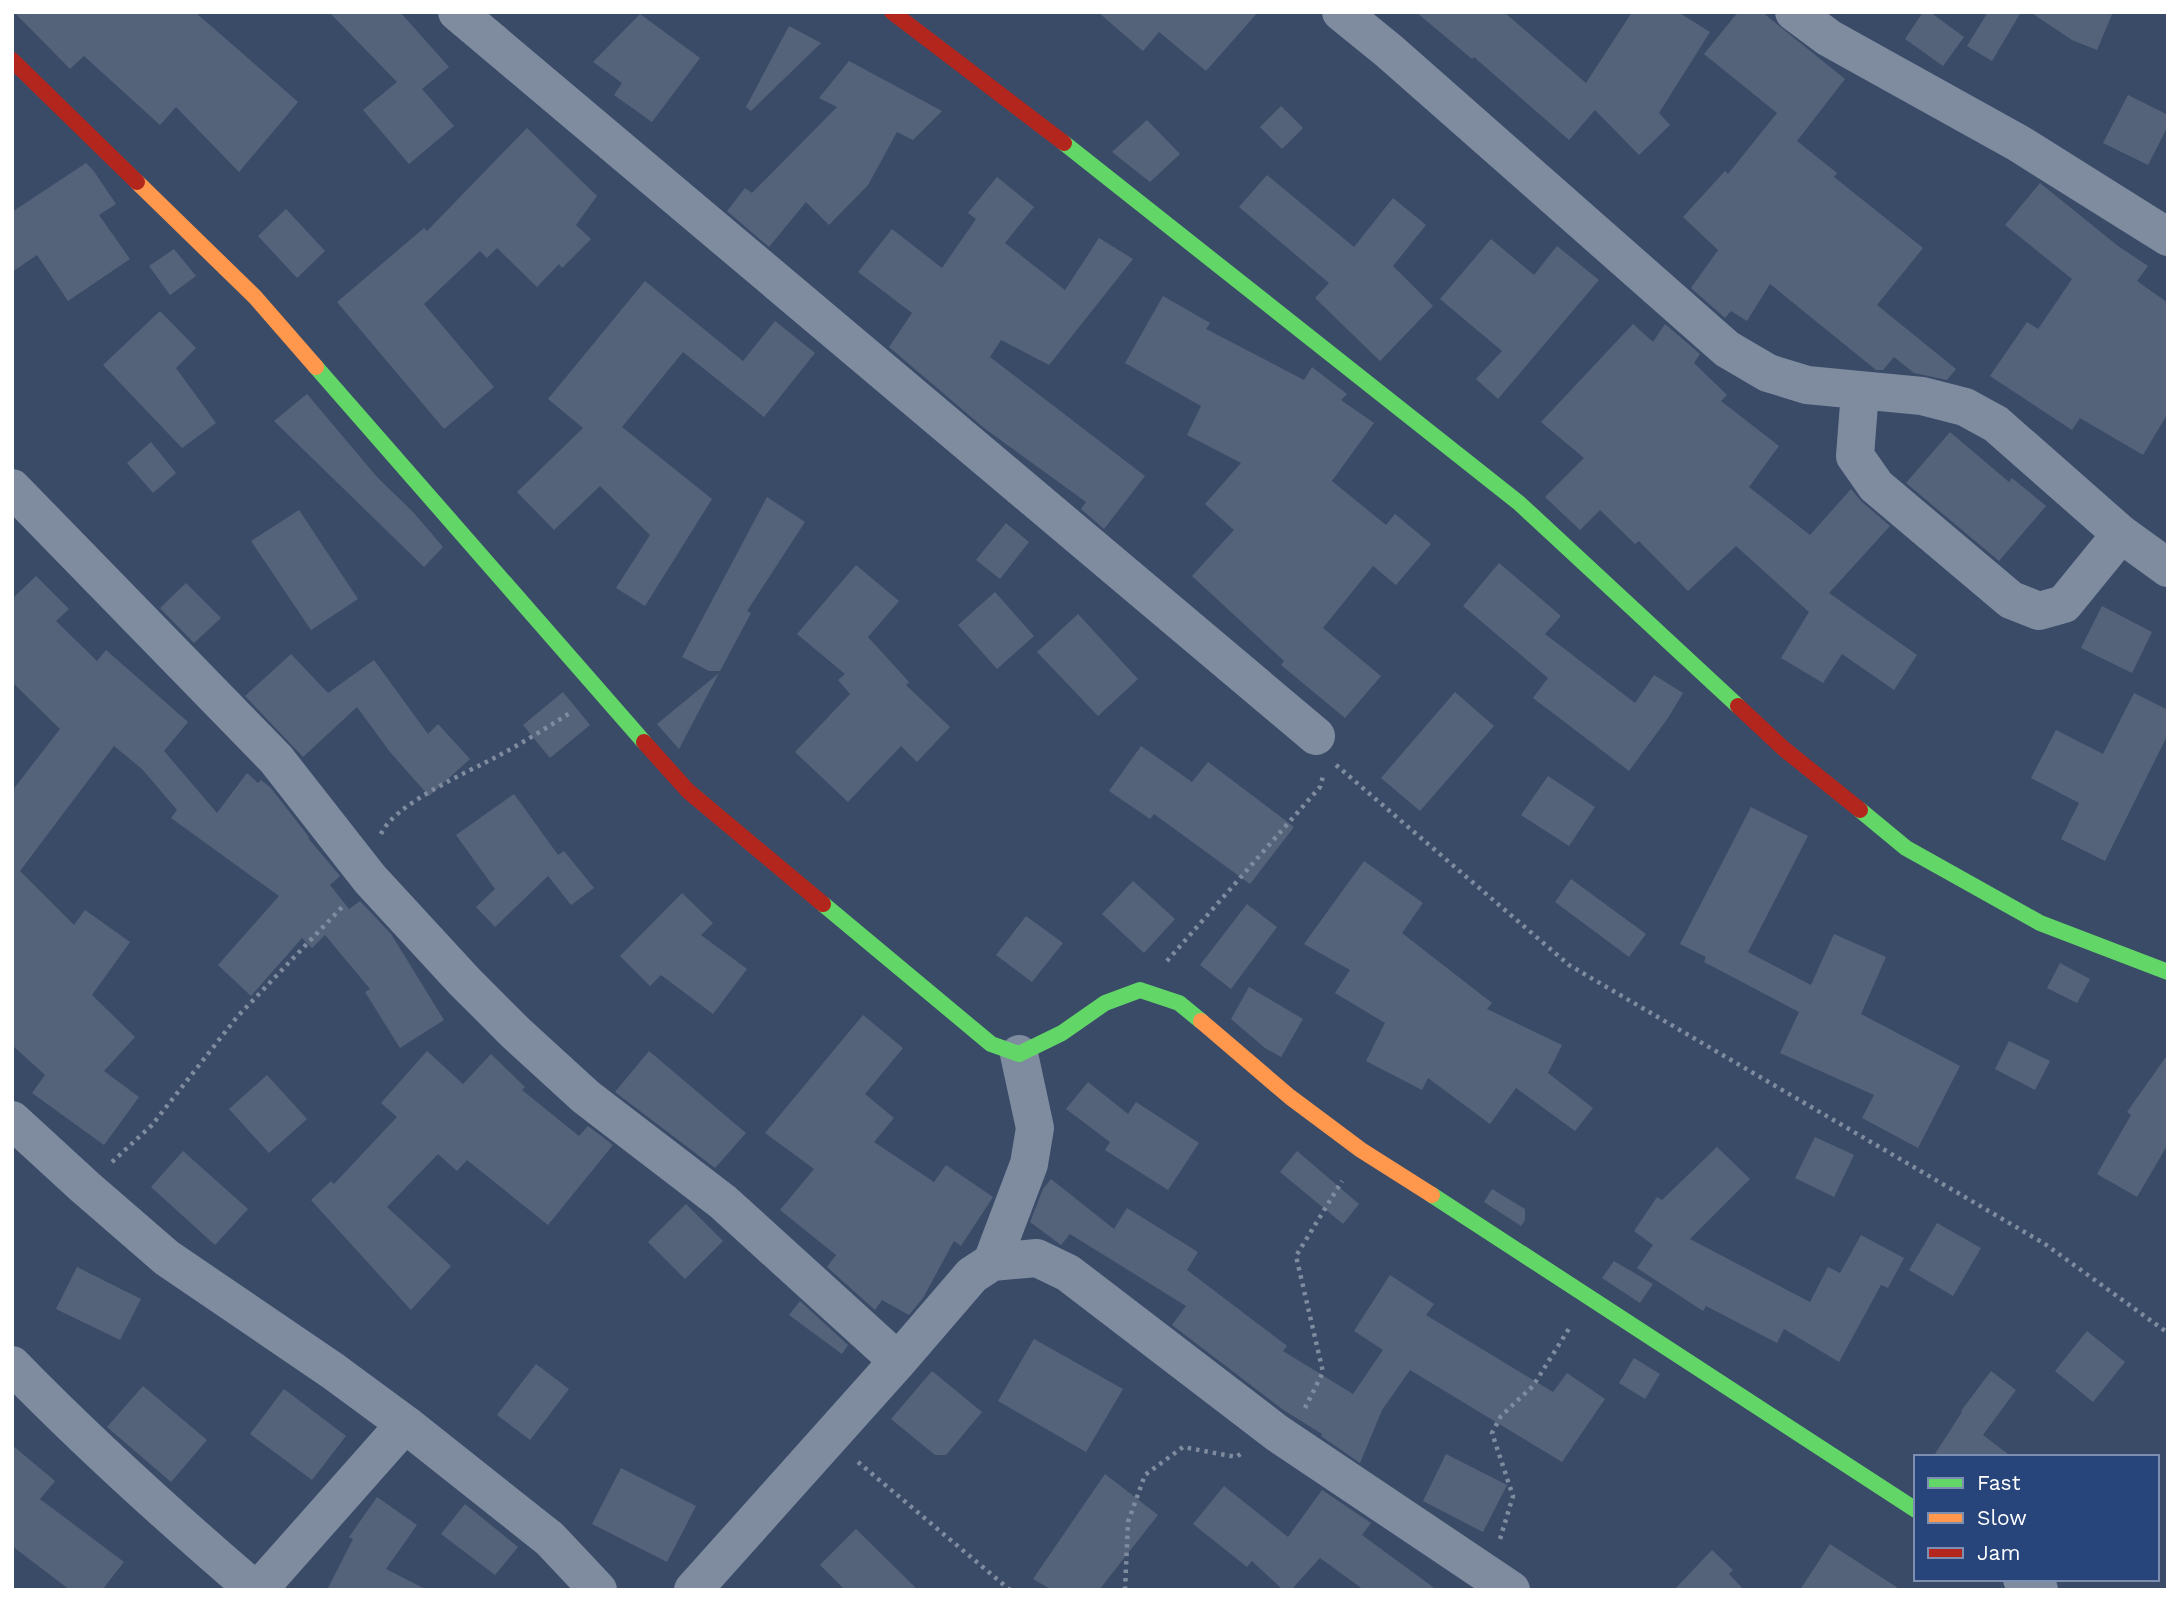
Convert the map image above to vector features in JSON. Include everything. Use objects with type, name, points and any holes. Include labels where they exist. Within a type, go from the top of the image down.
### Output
[{"type":"street","points":[[457,12],[1322,747]]},
{"type":"street","points":[[892,12],[1090,162],[1519,503],[1784,749],[1906,848],[2040,923],[2168,972]]},
{"type":"street","points":[[1341,12],[1389,51],[1727,349],[1768,373],[1807,385],[1922,396],[1965,407],[1996,424],[2121,534],[2168,568]]},
{"type":"street","points":[[1794,12],[1829,38],[2018,144],[2168,237]]},
{"type":"street","points":[[12,60],[256,297],[601,695],[688,791],[991,1044],[1019,1054],[1062,1033],[1105,1003],[1140,990],[1179,1003],[1290,1097],[1361,1150],[1914,1509]]},
{"type":"street","points":[[1860,391],[1855,456],[1876,486],[2011,600],[2039,611],[2064,604],[2121,534]]},
{"type":"street","points":[[12,488],[276,759],[370,879],[464,981],[586,1097],[723,1202],[898,1361]]},
{"type":"street","points":[[992,1262],[1029,1164],[1035,1128],[1019,1054]]},
{"type":"street","points":[[12,1120],[167,1258],[333,1371],[405,1424],[550,1539],[598,1590]]},
{"type":"street","points":[[693,1590],[972,1275],[992,1262],[1037,1258],[1069,1273],[1277,1433],[1500,1582]]},
{"type":"street","points":[[12,1365],[60,1414],[180,1525],[256,1590],[405,1424]]},
{"type":"path","points":[[85,1187],[152,1125],[237,1017],[370,879],[373,856],[383,829],[402,811],[444,782],[497,757],[601,695]]},
{"type":"path","points":[[1140,990],[1321,787],[1322,747]]},
{"type":"path","points":[[1322,747],[1569,965],[2045,1244],[2168,1333]]},
{"type":"path","points":[[1500,1582],[1513,1496],[1492,1433],[1501,1416],[1533,1386],[1590,1297]]},
{"type":"path","points":[[829,1438],[1010,1590]]},
{"type":"building","points":[[14,12],[195,12],[298,102],[239,172],[176,107],[160,125],[84,56],[70,69]]},
{"type":"building","points":[[329,12],[400,12],[449,67],[422,89],[454,126],[409,164],[363,110],[397,82]]},
{"type":"building","points":[[1098,12],[1258,12],[1206,71],[1159,32],[1143,51]]},
{"type":"building","points":[[1416,12],[1504,12],[1586,83],[1632,12],[1678,12],[1710,32],[1659,113],[1670,125],[1639,155],[1595,110],[1569,140],[1474,57],[1472,59]]},
{"type":"building","points":[[1738,12],[1762,12],[1845,79],[1797,141],[1837,173],[1834,177],[1923,248],[1877,305],[1956,369],[1947,380],[1914,373],[1894,357],[1883,370],[1876,370],[1770,284],[1747,321],[1731,311],[1725,318],[1691,288],[1718,250],[1683,217],[1725,171],[1728,174],[1777,113],[1704,54]]},
{"type":"building","points":[[1923,12],[1930,12],[1964,37],[1943,66],[1905,39]]},
{"type":"building","points":[[1988,12],[2021,12],[1992,61],[1967,46]]},
{"type":"building","points":[[2030,12],[2113,12],[2097,50],[2072,40]]},
{"type":"building","points":[[640,14],[700,58],[652,122],[614,95],[622,83],[593,62]]},
{"type":"building","points":[[789,26],[821,43],[751,111],[746,107]]},
{"type":"building","points":[[849,61],[942,111],[913,140],[897,132],[868,185],[829,225],[806,202],[769,247],[727,211],[745,188],[752,193],[837,107],[819,98]]},
{"type":"building","points":[[2128,95],[2168,115],[2168,126],[2148,165],[2103,143]]},
{"type":"building","points":[[1281,106],[1303,128],[1282,149],[1260,127]]},
{"type":"building","points":[[1147,120],[1180,154],[1150,182],[1112,152]]},
{"type":"building","points":[[527,128],[597,196],[576,225],[591,239],[562,268],[559,264],[537,287],[497,248],[487,258],[480,251],[424,304],[494,387],[444,429],[337,302],[424,228],[427,231]]},
{"type":"building","points":[[86,163],[116,204],[99,215],[130,259],[68,301],[37,255],[12,272],[12,212]]},
{"type":"building","points":[[1267,175],[1354,247],[1393,198],[1426,225],[1393,266],[1433,306],[1380,361],[1315,298],[1329,283],[1239,207]]},
{"type":"building","points":[[997,177],[1034,207],[1005,243],[1065,290],[1099,238],[1133,259],[1049,365],[1001,340],[990,357],[1145,476],[1104,529],[1081,509],[1086,502],[984,428],[889,347],[912,313],[858,272],[892,229],[942,268],[976,219],[968,213]]},
{"type":"building","points":[[2040,183],[2118,246],[2148,266],[2137,281],[2168,303],[2168,413],[2143,455],[2080,418],[2072,430],[1990,376],[2027,322],[2038,329],[2072,279],[2005,225]]},
{"type":"building","points":[[286,209],[325,251],[297,278],[258,236]]},
{"type":"building","points":[[1491,239],[1534,275],[1557,246],[1599,280],[1498,399],[1476,379],[1502,351],[1440,299]]},
{"type":"building","points":[[174,249],[196,276],[170,295],[149,266]]},
{"type":"building","points":[[645,281],[743,361],[775,321],[815,353],[764,417],[683,352],[622,427],[712,499],[645,606],[616,588],[650,535],[600,486],[554,530],[517,492],[583,428],[548,399]]},
{"type":"building","points":[[1163,296],[1210,323],[1206,329],[1304,380],[1312,367],[1347,394],[1341,400],[1374,423],[1332,481],[1386,525],[1395,514],[1431,544],[1396,585],[1373,566],[1323,628],[1381,676],[1345,718],[1281,665],[1284,661],[1192,576],[1234,530],[1205,504],[1241,463],[1187,435],[1201,406],[1125,363]]},
{"type":"building","points":[[160,311],[196,348],[176,368],[216,423],[182,448],[103,365]]},
{"type":"building","points":[[1633,324],[1653,342],[1665,324],[1700,354],[1694,363],[1727,395],[1721,401],[1779,446],[1749,487],[1810,535],[1851,489],[1890,526],[1829,593],[1917,655],[1894,690],[1842,654],[1823,683],[1781,658],[1809,612],[1736,546],[1688,591],[1639,541],[1635,544],[1600,510],[1580,530],[1545,497],[1584,458],[1541,422]]},
{"type":"building","points":[[307,394],[377,477],[414,513],[443,547],[424,567],[274,421]]},
{"type":"building","points":[[1950,432],[2009,482],[2012,478],[2046,506],[1999,561],[1906,483]]},
{"type":"building","points":[[151,442],[176,473],[153,493],[127,463]]},
{"type":"building","points":[[767,497],[805,522],[747,611],[751,613],[720,671],[709,671],[682,657]]},
{"type":"building","points":[[299,510],[358,599],[311,630],[251,541]]},
{"type":"building","points":[[1006,523],[1029,542],[1000,579],[976,560]]},
{"type":"building","points":[[1499,563],[1561,616],[1545,634],[1635,703],[1654,675],[1683,693],[1629,771],[1533,698],[1548,678],[1463,606]]},
{"type":"building","points":[[856,565],[899,601],[868,637],[909,682],[906,685],[950,727],[917,762],[901,746],[848,802],[795,752],[850,694],[838,680],[845,674],[797,634]]},
{"type":"building","points":[[36,576],[69,609],[56,621],[97,661],[106,650],[188,722],[164,751],[217,813],[247,773],[258,783],[261,780],[270,787],[340,876],[330,885],[349,909],[360,901],[391,934],[444,1020],[400,1048],[365,992],[370,989],[325,935],[312,948],[302,938],[251,996],[218,965],[279,896],[171,818],[177,810],[142,769],[114,746],[20,871],[74,925],[85,910],[130,942],[92,995],[135,1037],[104,1071],[139,1097],[104,1145],[32,1093],[45,1075],[12,1045],[12,791],[60,729],[12,682],[12,599]]},
{"type":"building","points":[[186,583],[221,618],[194,643],[160,608]]},
{"type":"building","points":[[995,592],[1034,636],[997,669],[958,625]]},
{"type":"building","points":[[2102,606],[2152,632],[2132,673],[2081,648]]},
{"type":"building","points":[[1078,614],[1138,679],[1098,716],[1037,652]]},
{"type":"building","points":[[291,654],[328,693],[374,660],[428,734],[438,724],[470,759],[429,796],[390,752],[357,707],[303,757],[245,696]]},
{"type":"building","points":[[719,673],[679,749],[657,724]]},
{"type":"building","points":[[563,692],[590,725],[550,758],[523,725]]},
{"type":"building","points":[[1455,692],[1494,726],[1420,811],[1381,778]]},
{"type":"building","points":[[2134,693],[2168,710],[2168,734],[2105,861],[2061,839],[2079,803],[2031,778],[2056,730],[2103,754]]},
{"type":"building","points":[[1141,746],[1192,782],[1208,762],[1294,827],[1250,884],[1154,814],[1150,819],[1109,791]]},
{"type":"building","points":[[1548,776],[1595,807],[1569,846],[1521,815]]},
{"type":"building","points":[[514,794],[558,855],[564,851],[594,888],[571,905],[548,876],[495,927],[476,907],[495,889],[456,835]]},
{"type":"building","points":[[1751,807],[1808,836],[1748,952],[1811,985],[1834,934],[1886,957],[1861,1014],[1960,1066],[1918,1148],[1862,1118],[1874,1095],[1780,1053],[1799,1012],[1704,962],[1706,957],[1680,944]]},
{"type":"building","points":[[1364,861],[1423,903],[1402,933],[1492,1003],[1487,1009],[1562,1045],[1548,1073],[1593,1108],[1575,1131],[1516,1088],[1490,1124],[1428,1078],[1422,1090],[1366,1061],[1385,1023],[1335,993],[1350,970],[1304,944]]},
{"type":"building","points":[[1571,879],[1646,934],[1629,957],[1555,902]]},
{"type":"building","points":[[1133,881],[1175,919],[1144,953],[1102,914]]},
{"type":"building","points":[[682,893],[713,923],[701,935],[747,969],[713,1014],[661,975],[650,986],[620,956]]},
{"type":"building","points":[[1247,904],[1277,927],[1231,989],[1200,965]]},
{"type":"building","points":[[1026,916],[1063,943],[1032,982],[996,955]]},
{"type":"building","points":[[2060,963],[2090,979],[2077,1003],[2047,988]]},
{"type":"building","points":[[1249,987],[1303,1019],[1281,1057],[1265,1048],[1231,1019]]},
{"type":"building","points":[[863,1015],[903,1048],[865,1094],[894,1118],[874,1142],[934,1182],[946,1165],[993,1197],[961,1246],[954,1241],[923,1298],[909,1315],[882,1300],[875,1310],[827,1267],[836,1255],[780,1210],[814,1169],[765,1133]]},
{"type":"building","points":[[2009,1041],[2050,1061],[2035,1090],[1995,1069]]},
{"type":"building","points":[[427,1051],[463,1084],[491,1054],[525,1087],[522,1090],[579,1136],[588,1126],[613,1145],[548,1225],[467,1160],[457,1171],[438,1154],[387,1207],[451,1266],[411,1310],[311,1200],[331,1181],[334,1184],[397,1117],[381,1103]]},
{"type":"building","points":[[649,1051],[746,1133],[715,1168],[615,1092]]},
{"type":"building","points":[[2168,1054],[2168,1144],[2137,1197],[2097,1174],[2131,1115],[2127,1112]]},
{"type":"building","points":[[267,1075],[307,1119],[269,1153],[229,1109]]},
{"type":"building","points":[[1088,1082],[1128,1114],[1136,1102],[1199,1143],[1168,1190],[1105,1150],[1110,1142],[1066,1109]]},
{"type":"building","points":[[1815,1137],[1854,1155],[1834,1197],[1795,1178]]},
{"type":"building","points":[[1717,1147],[1750,1179],[1690,1239],[1810,1302],[1828,1267],[1840,1273],[1861,1235],[1904,1258],[1888,1288],[1881,1285],[1839,1362],[1784,1329],[1777,1343],[1706,1306],[1703,1311],[1637,1268],[1653,1245],[1634,1231],[1657,1197],[1662,1200]]},
{"type":"building","points":[[183,1151],[248,1209],[215,1245],[151,1187]]},
{"type":"building","points":[[1297,1151],[1359,1204],[1343,1224],[1280,1172]]},
{"type":"building","points":[[1051,1179],[1114,1229],[1127,1208],[1198,1252],[1187,1270],[1287,1346],[1283,1351],[1353,1394],[1383,1350],[1354,1331],[1390,1275],[1434,1304],[1426,1315],[1553,1392],[1567,1373],[1605,1399],[1562,1462],[1410,1370],[1382,1410],[1360,1463],[1321,1436],[1322,1434],[1282,1409],[1172,1325],[1186,1306],[1070,1234],[1061,1245],[1030,1222],[1043,1189]]},
{"type":"building","points":[[1492,1189],[1525,1209],[1525,1220],[1521,1226],[1484,1202]]},
{"type":"building","points":[[686,1204],[723,1241],[685,1279],[648,1242]]},
{"type":"building","points":[[1937,1223],[1981,1248],[1953,1296],[1909,1270]]},
{"type":"building","points":[[1614,1261],[1653,1284],[1640,1303],[1602,1278]]},
{"type":"building","points":[[77,1267],[141,1299],[120,1340],[56,1309]]},
{"type":"building","points":[[800,1301],[848,1345],[842,1354],[789,1315]]},
{"type":"building","points":[[2087,1331],[2125,1362],[2093,1402],[2055,1371]]},
{"type":"building","points":[[1034,1339],[1123,1389],[1086,1452],[998,1401]]},
{"type":"building","points":[[1634,1358],[1660,1374],[1645,1399],[1619,1383]]},
{"type":"building","points":[[536,1364],[569,1389],[530,1440],[497,1415]]},
{"type":"building","points":[[932,1371],[982,1412],[946,1455],[935,1455],[891,1419]]},
{"type":"building","points":[[1991,1371],[2016,1390],[1983,1435],[2009,1455],[1934,1455],[1961,1411]]},
{"type":"building","points":[[143,1386],[207,1440],[171,1482],[107,1427]]},
{"type":"building","points":[[284,1389],[346,1436],[312,1480],[250,1434]]},
{"type":"building","points":[[12,1445],[55,1481],[40,1499],[124,1562],[102,1590],[70,1590],[12,1546]]},
{"type":"building","points":[[1446,1454],[1507,1485],[1483,1532],[1423,1501]]},
{"type":"building","points":[[621,1468],[696,1506],[667,1562],[592,1524]]},
{"type":"building","points":[[1105,1474],[1158,1515],[1099,1590],[1052,1590],[1033,1579]]},
{"type":"building","points":[[1224,1486],[1288,1537],[1322,1490],[1371,1523],[1362,1535],[1437,1590],[1364,1590],[1320,1558],[1291,1590],[1283,1590],[1252,1561],[1247,1567],[1193,1524]]},
{"type":"building","points":[[377,1497],[417,1525],[386,1569],[427,1590],[327,1590],[353,1539],[349,1537]]},
{"type":"building","points":[[465,1504],[518,1547],[495,1575],[441,1534]]},
{"type":"building","points":[[856,1529],[918,1590],[845,1590],[820,1565]]},
{"type":"building","points":[[1830,1544],[1901,1590],[1800,1590]]},
{"type":"building","points":[[1712,1550],[1733,1570],[1729,1574],[1744,1590],[1674,1590]]},
{"type":"traffic: fast","points":[[1064,143],[1519,503],[1738,706]]},
{"type":"traffic: fast","points":[[316,367],[644,742]]},
{"type":"traffic: fast","points":[[1860,810],[1906,848],[2040,923],[2168,972]]},
{"type":"traffic: fast","points":[[823,904],[991,1044],[1019,1054],[1062,1033],[1105,1003],[1140,990],[1179,1003],[1201,1021]]},
{"type":"traffic: fast","points":[[1432,1195],[1914,1509]]},
{"type":"traffic: slow","points":[[137,182],[255,297],[316,367]]},
{"type":"traffic: slow","points":[[1201,1021],[1290,1097],[1361,1150],[1432,1195]]},
{"type":"traffic: jam","points":[[892,12],[1064,143]]},
{"type":"traffic: jam","points":[[12,60],[137,182]]},
{"type":"traffic: jam","points":[[1738,706],[1784,749],[1860,810]]},
{"type":"traffic: jam","points":[[644,742],[688,791],[823,904]]}]
